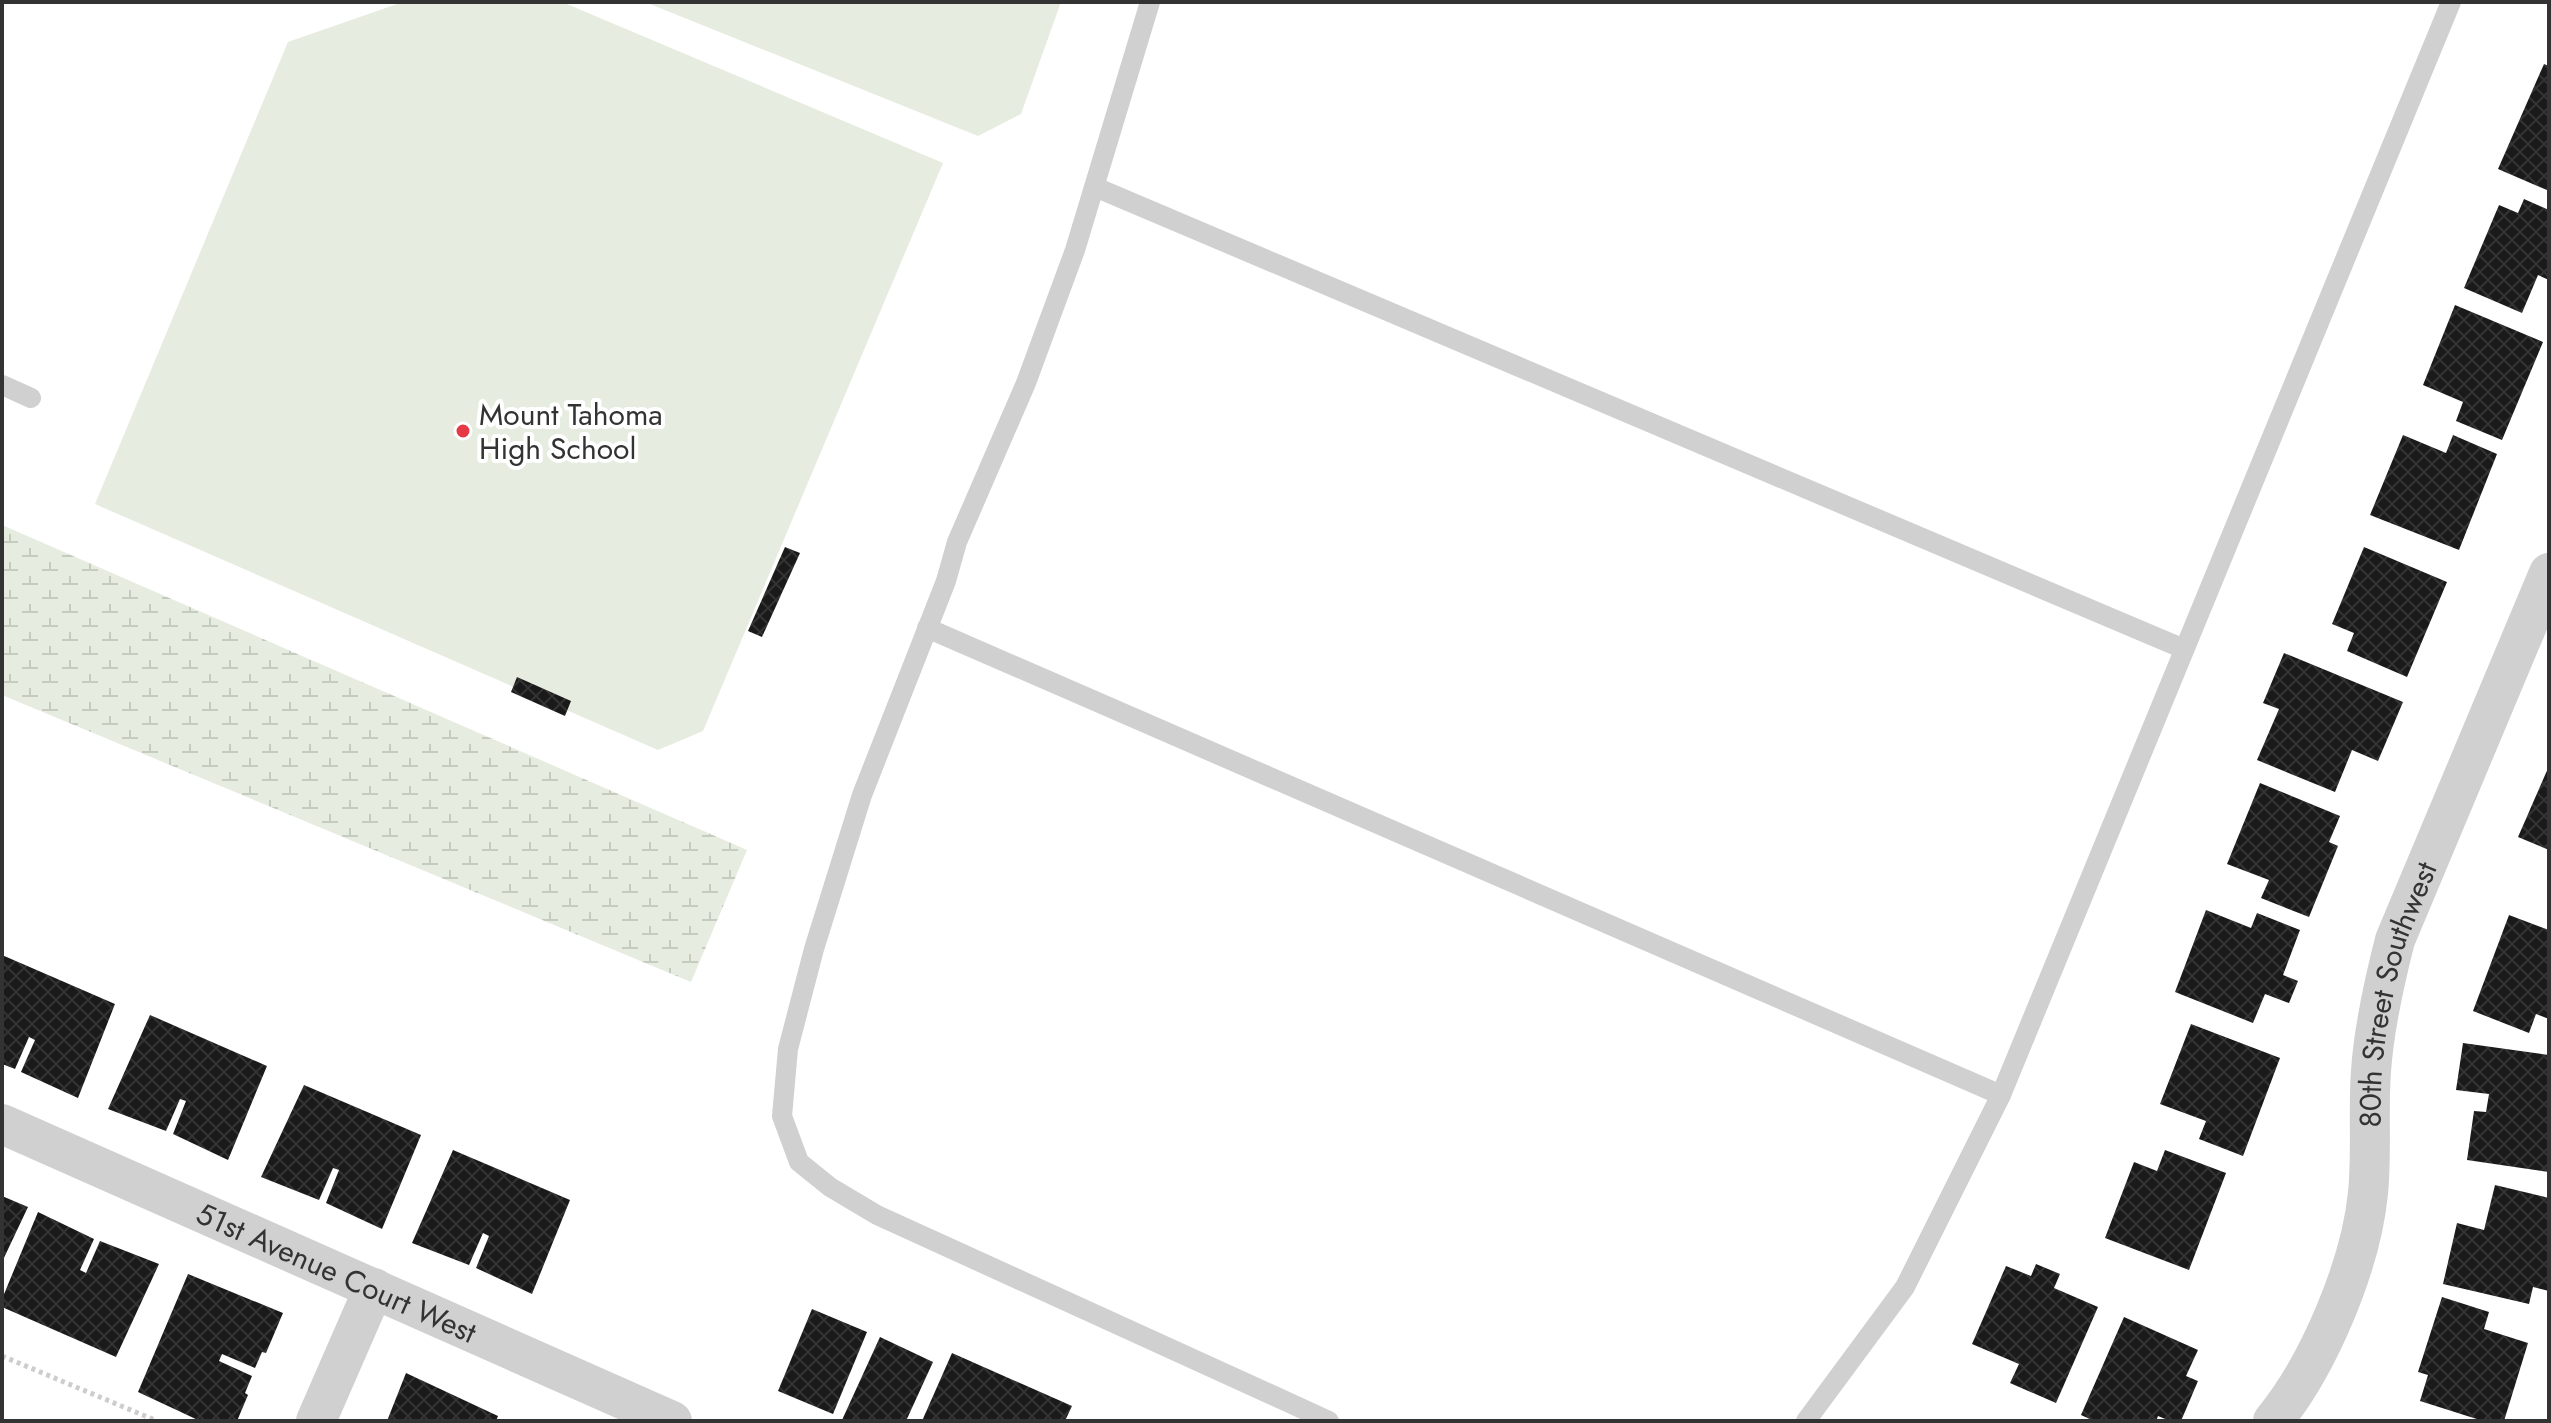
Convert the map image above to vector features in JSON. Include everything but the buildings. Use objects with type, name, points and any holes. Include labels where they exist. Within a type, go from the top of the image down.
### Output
[{"type":"street","name":"80th Street Southwest","points":[[2273,1421],[2301,1380],[2331,1320],[2343,1295],[2361,1239],[2371,1156],[2371,1071],[2383,987],[2395,940],[2544,598]]},
{"type":"street","name":"51st Avenue Court West","points":[[2,1124],[672,1421]]},
{"type":"street","points":[[316,1421],[374,1288]]},
{"type":"lane","points":[[1150,2],[1075,250],[1026,383],[957,542],[946,581],[862,795],[814,949],[788,1049],[782,1116],[799,1162],[830,1187],[877,1215],[1329,1421]]},
{"type":"lane","points":[[1806,1421],[1905,1287],[2001,1095],[2451,2]]},
{"type":"lane","points":[[1095,187],[2184,649]]},
{"type":"lane","points":[[2,385],[31,398]]},
{"type":"lane","points":[[927,628],[2001,1095]]},
{"type":"path","points":[[2,1356],[157,1421]]},
{"type":"green space","points":[[403,2],[562,2],[943,163],[703,731],[658,750],[95,504],[288,42]]},
{"type":"green space","points":[[645,2],[1061,2],[1021,114],[978,136]]},
{"type":"green space","points":[[2,525],[747,850],[691,982],[2,695]]},
{"type":"place","name":"Mount Tahoma High School","points":[[463,431]]}]
